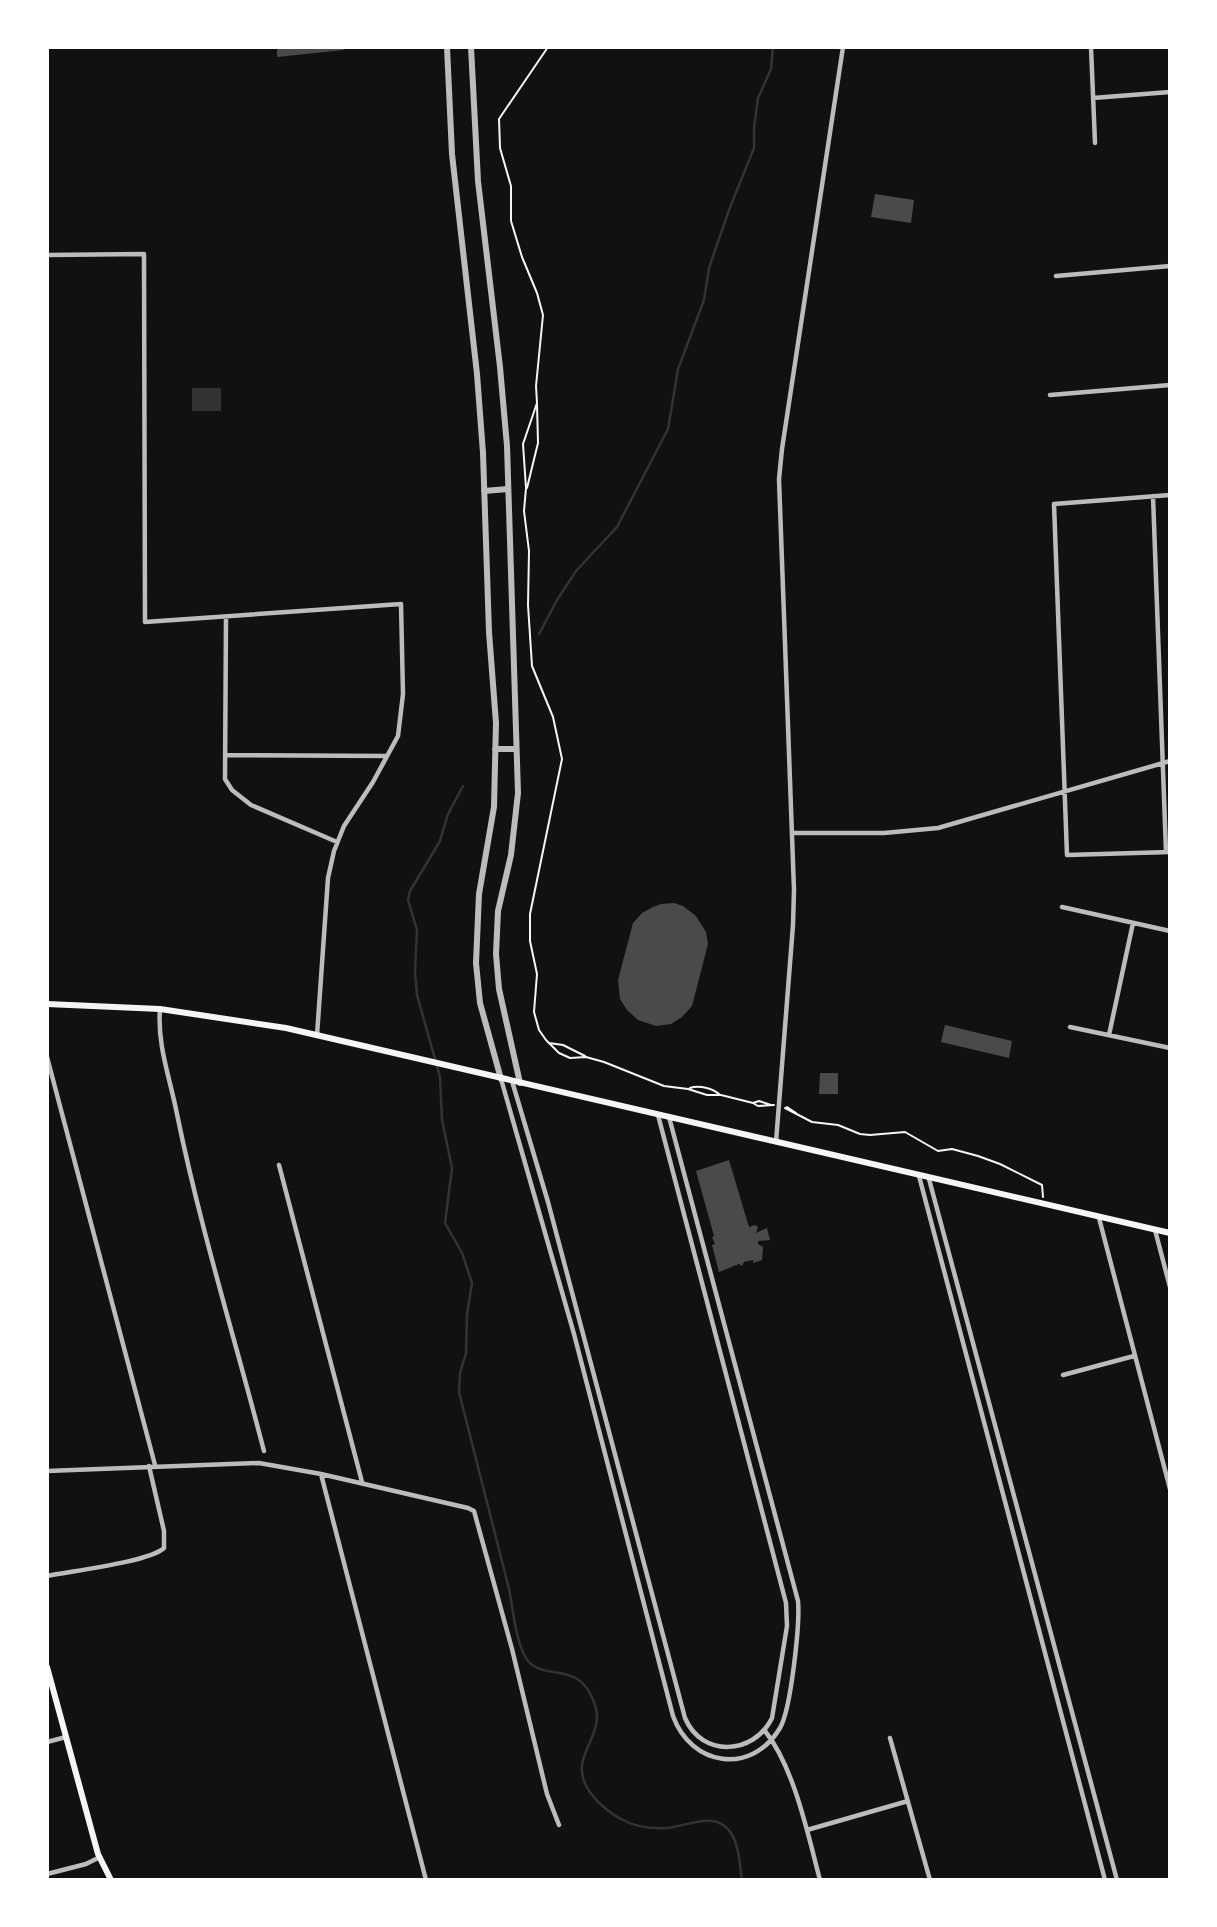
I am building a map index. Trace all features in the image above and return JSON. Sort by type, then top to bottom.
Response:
[{"type":"main road","points":[[47,1004],[160,1009],[238,1019],[317,1035],[1170,1233]]},
{"type":"main road","points":[[47,1667],[100,1857],[111,1880]]},
{"type":"street","points":[[447,47],[452,154],[477,374],[496,723],[494,807],[479,894],[476,953],[480,1003],[574,1335],[677,1727],[693,1748],[722,1759],[748,1756],[771,1739],[779,1728],[786,1708],[799,1619],[798,1601],[669,1117]]},
{"type":"street","points":[[471,47],[478,181],[500,367],[508,489],[516,749],[515,833],[498,911],[496,954],[499,989],[516,1082],[685,1718],[696,1735],[717,1746],[738,1746],[755,1739],[765,1731],[774,1710],[787,1626],[786,1603],[658,1115]]},
{"type":"street","points":[[776,1142],[775,1106],[793,925],[779,478],[843,47]]},
{"type":"street","points":[[1091,47],[1096,142]]},
{"type":"street","points":[[1093,98],[1170,92]]},
{"type":"street","points":[[47,256],[144,254],[145,622],[401,604],[401,722],[396,742],[348,818],[337,842],[328,878],[317,1035]]},
{"type":"street","points":[[1056,276],[1170,267]]},
{"type":"street","points":[[1050,395],[1170,385]]},
{"type":"street","points":[[484,491],[508,489]]},
{"type":"street","points":[[1153,496],[1168,852],[1067,855],[1054,504],[1153,496],[1170,495]]},
{"type":"street","points":[[226,617],[225,779],[232,790],[251,805],[337,842]]},
{"type":"street","points":[[495,749],[516,749]]},
{"type":"street","points":[[225,755],[387,756]]},
{"type":"street","points":[[792,833],[884,833],[939,828],[1170,761]]},
{"type":"street","points":[[1062,907],[1170,931]]},
{"type":"street","points":[[1109,1035],[1133,923]]},
{"type":"street","points":[[160,1009],[163,1058],[264,1451]]},
{"type":"street","points":[[1070,1027],[1170,1048]]},
{"type":"street","points":[[47,1057],[152,1465],[164,1531],[164,1548],[160,1552],[47,1576]]},
{"type":"street","points":[[279,1165],[362,1482]]},
{"type":"street","points":[[919,1176],[1104,1880]]},
{"type":"street","points":[[929,1178],[1117,1880]]},
{"type":"street","points":[[1099,1218],[1170,1489]]},
{"type":"street","points":[[1155,1230],[1170,1287]]},
{"type":"street","points":[[953,1311],[964,1308]]},
{"type":"street","points":[[1063,1375],[1134,1356]]},
{"type":"street","points":[[988,1443],[999,1440]]},
{"type":"street","points":[[47,1471],[259,1463],[362,1482],[474,1511],[547,1794],[559,1825]]},
{"type":"street","points":[[321,1474],[426,1880]]},
{"type":"street","points":[[1024,1576],[1035,1573]]},
{"type":"street","points":[[1060,1713],[1072,1710]]},
{"type":"street","points":[[765,1731],[785,1768],[807,1830],[820,1880]]},
{"type":"street","points":[[47,1742],[66,1737]]},
{"type":"street","points":[[890,1738],[930,1880]]},
{"type":"street","points":[[807,1830],[908,1801]]},
{"type":"street","points":[[1095,1845],[1107,1842]]},
{"type":"street","points":[[47,1874],[86,1864],[100,1857]]},
{"type":"path","points":[[526,488],[538,443],[536,386],[543,315],[511,221],[511,186],[500,148],[499,119],[548,47]]},
{"type":"path","points":[[537,403],[523,444],[526,488],[524,511],[529,551],[530,659],[553,717],[562,759],[537,871],[529,927],[537,974],[533,1002],[539,1030],[549,1043],[559,1053],[570,1058],[586,1057]]},
{"type":"path","points":[[549,1043],[563,1045],[652,1083],[701,1094],[721,1095],[758,1106],[784,1107],[812,1122],[838,1125],[870,1135],[905,1132],[938,1151],[951,1149],[978,1156],[1042,1185],[1044,1205]]},
{"type":"path","points":[[688,1089],[702,1087],[721,1095]]},
{"type":"shaded area","points":[[192,388],[221,388],[221,411],[192,411]]},
{"type":"building","points":[[277,47],[344,47],[344,50],[277,57]]},
{"type":"building","points":[[875,194],[914,200],[911,223],[871,217]]},
{"type":"building","points":[[674,903],[696,916],[706,932],[708,944],[692,1006],[671,1024],[656,1026],[638,1020],[627,1010],[620,999],[618,980],[633,923],[642,913],[653,907]]},
{"type":"building","points":[[945,1025],[1012,1041],[1009,1058],[941,1042]]},
{"type":"building","points":[[820,1073],[838,1073],[838,1094],[819,1094]]},
{"type":"building","points":[[729,1160],[749,1227],[758,1227],[756,1233],[767,1228],[770,1240],[758,1241],[763,1247],[762,1260],[744,1262],[742,1266],[739,1264],[719,1272],[712,1245],[715,1244],[712,1237],[714,1236],[696,1171]]},
{"type":"waterway","points":[[539,634],[576,571],[617,527],[668,429],[678,369],[704,300],[709,268],[754,148],[758,98],[771,69],[773,47]]},
{"type":"waterway","points":[[463,786],[448,814],[440,841],[410,891],[408,900],[417,930],[417,995],[440,1077],[442,1120],[452,1168],[445,1223],[462,1253],[472,1283],[467,1314],[466,1353],[460,1373],[459,1392],[509,1589],[518,1637],[528,1661],[544,1670],[572,1676],[589,1691],[597,1720],[582,1769],[587,1787],[598,1802],[621,1819],[643,1827],[667,1828],[701,1821],[718,1822],[725,1826],[736,1843],[742,1880]]}]
